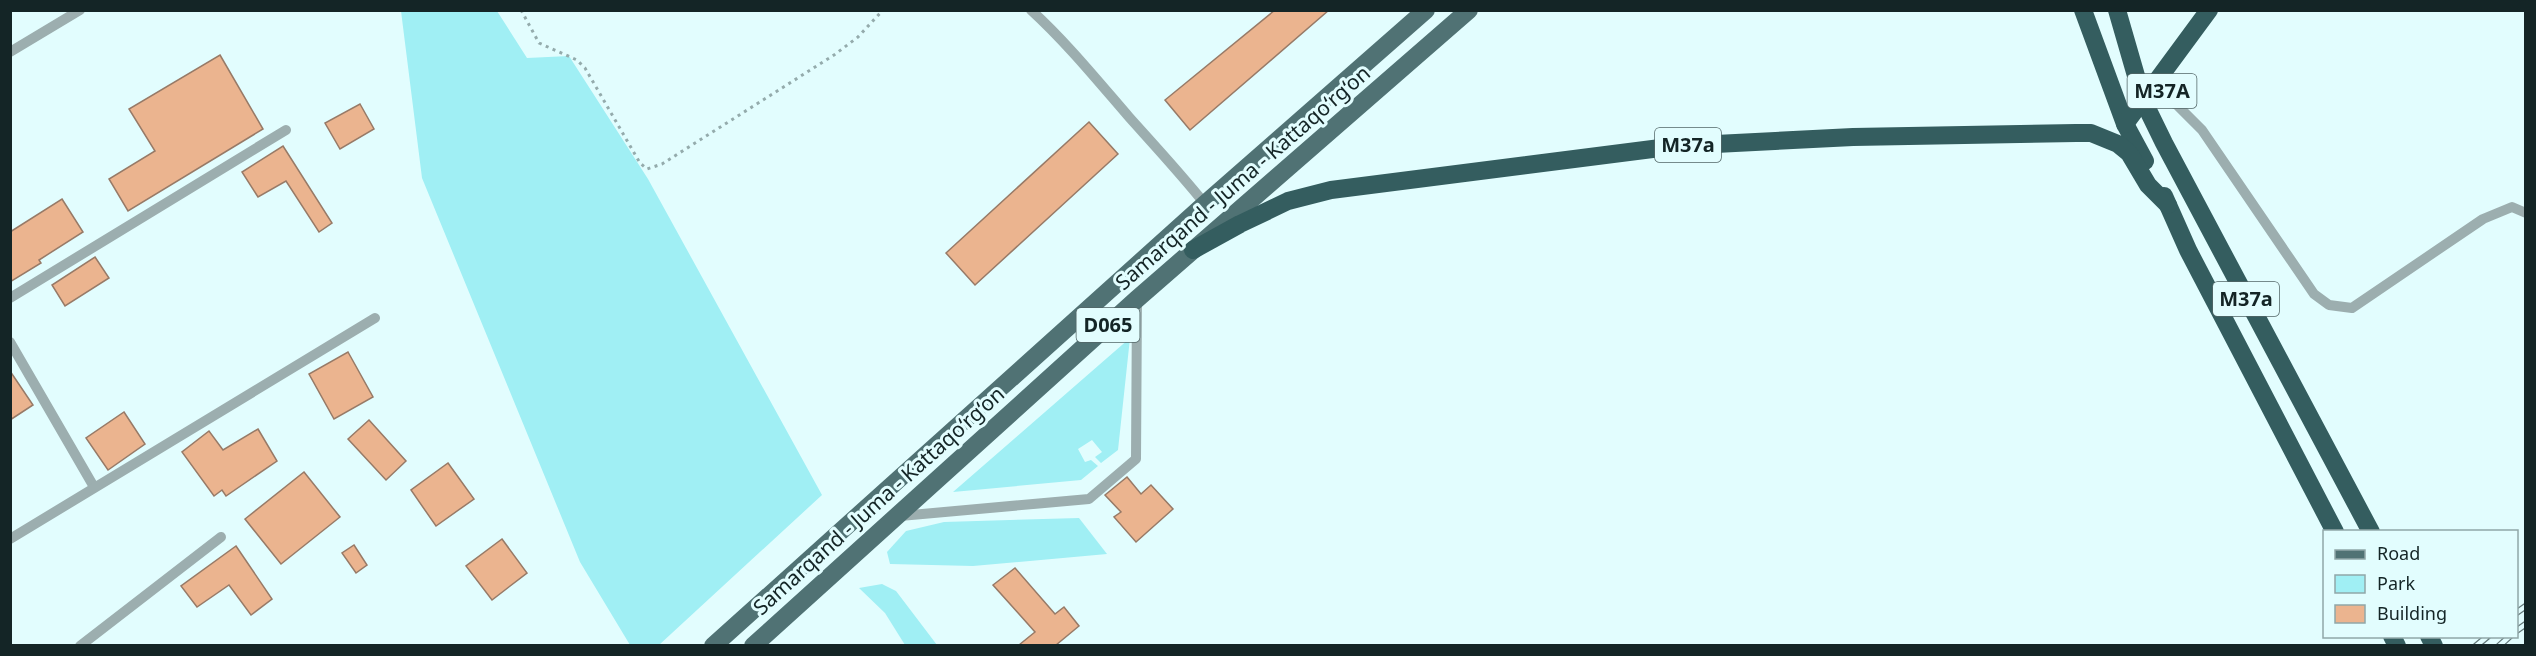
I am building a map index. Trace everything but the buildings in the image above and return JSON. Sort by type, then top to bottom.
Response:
[{"type":"highway","name":"M37a","points":[[2083,10],[2125,124],[2302,472],[2334,530]]},
{"type":"highway","name":"M37a","points":[[2117,10],[2152,99]]},
{"type":"highway","name":"M37a","points":[[2186,45],[2209,10]]},
{"type":"highway","name":"M37A","points":[[2164,143],[2160,120],[2152,99],[2186,45]]},
{"type":"highway","points":[[2125,124],[2152,99]]},
{"type":"highway","name":"M37a","points":[[1193,250],[1288,201],[1331,190],[1676,146],[1762,140],[2006,133],[2091,133],[2118,144],[2129,153],[2148,185],[2168,205]]},
{"type":"highway","name":"M37a","points":[[2164,143],[2370,530]]},
{"type":"main road","name":"Samarqand - Juma - Kattaqo‘rg‘on","points":[[712,645],[1205,204],[1426,10]]},
{"type":"main road","name":"Samarqand - Juma - Kattaqo‘rg‘on","points":[[753,645],[1193,250],[1469,10]]},
{"type":"lane","points":[[10,52],[80,10]]},
{"type":"lane","points":[[1031,10],[1060,37],[1130,118],[1172,162],[1205,204]]},
{"type":"lane","points":[[2152,99],[2177,105],[2202,130],[2314,294],[2330,304],[2352,308],[2483,219],[2512,207],[2526,213]]},
{"type":"lane","points":[[10,298],[286,130]]},
{"type":"lane","points":[[896,516],[1089,499],[1136,459],[1137,300]]},
{"type":"lane","points":[[10,539],[375,318]]},
{"type":"lane","points":[[10,342],[94,487]]},
{"type":"lane","points":[[80,645],[221,537]]},
{"type":"path","points":[[521,10],[539,43],[577,60],[585,68],[640,163],[647,169],[662,164],[828,59],[858,36],[883,10]]},
{"type":"green space","points":[[401,11],[497,11],[527,58],[569,56],[648,179],[822,495],[659,645],[630,645],[580,562],[422,178]]},
{"type":"green space","points":[[1130,338],[1118,450],[1101,463],[1095,457],[1102,452],[1092,440],[1078,449],[1085,462],[1091,460],[1098,466],[1081,480],[953,492]]},
{"type":"green space","points":[[1079,518],[1107,554],[973,566],[890,564],[887,552],[906,531],[944,522]]},
{"type":"green space","points":[[882,584],[896,591],[937,645],[905,645],[885,613],[859,588]]},
{"type":"railway","points":[[2518,612],[2526,606]]},
{"type":"railway","points":[[2518,630],[2526,624]]},
{"type":"railway","points":[[2476,646],[2486,638]]},
{"type":"railway","points":[[2499,646],[2508,638]]}]
